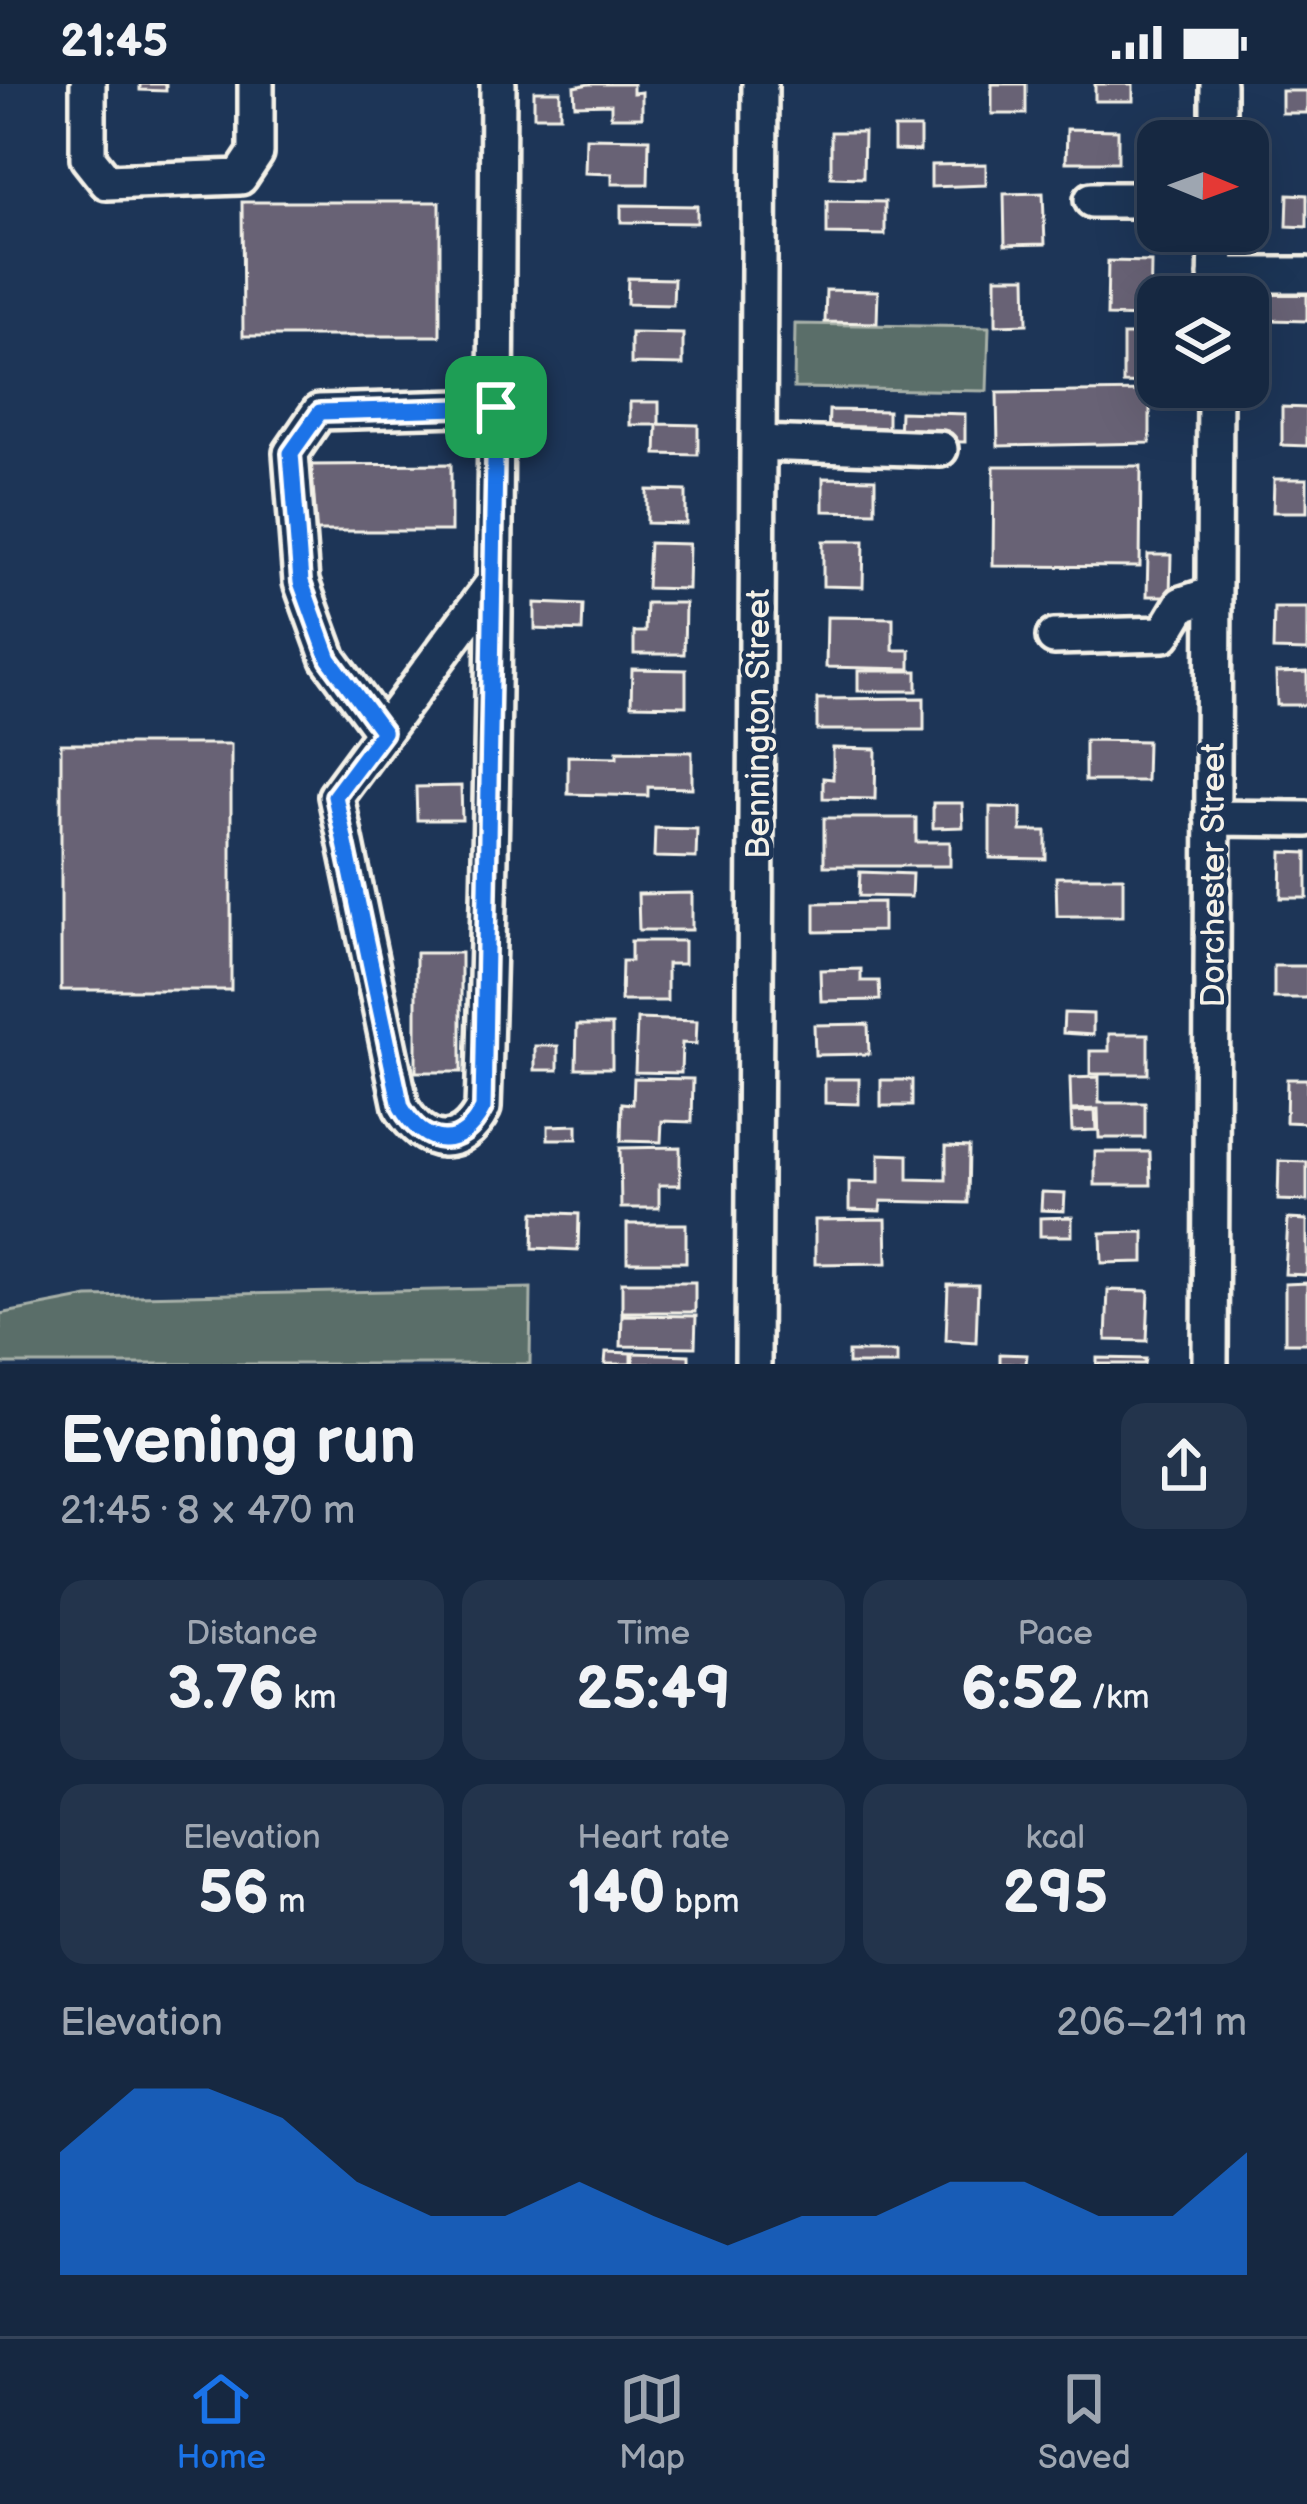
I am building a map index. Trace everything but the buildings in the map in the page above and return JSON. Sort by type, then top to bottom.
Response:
[{"type":"street","points":[[88,84],[85,142],[95,172],[106,182],[240,177],[256,153],[256,84]]},
{"type":"street","points":[[494,582],[335,796],[401,1107],[413,1128],[428,1139],[453,1141],[472,1130],[483,1108],[494,582],[498,84]]},
{"type":"street","name":"Bennington Street","points":[[753,1364],[760,84]]},
{"type":"street","points":[[1218,84],[1218,120]]},
{"type":"street","points":[[1092,200],[1137,200]]},
{"type":"street","points":[[1269,280],[1307,275]]},
{"type":"street","points":[[383,732],[329,659],[301,582],[291,453],[320,412],[496,407]]},
{"type":"street","name":"Dorchester Street","points":[[1210,1364],[1215,408]]},
{"type":"street","points":[[758,443],[940,449]]},
{"type":"street","points":[[1054,637],[1164,634],[1182,604],[1213,594]]},
{"type":"street","points":[[1212,818],[1307,819]]},
{"type":"green space","points":[[795,324],[989,327],[987,391],[794,388]]},
{"type":"green space","points":[[531,1288],[530,1364],[0,1364],[0,1314],[88,1297]]},
{"type":"route","points":[[496,407],[491,890],[483,1108],[472,1130],[453,1141],[428,1139],[413,1128],[401,1107],[335,796],[383,732],[329,659],[301,582],[291,453],[302,430],[320,412],[496,407]]}]
